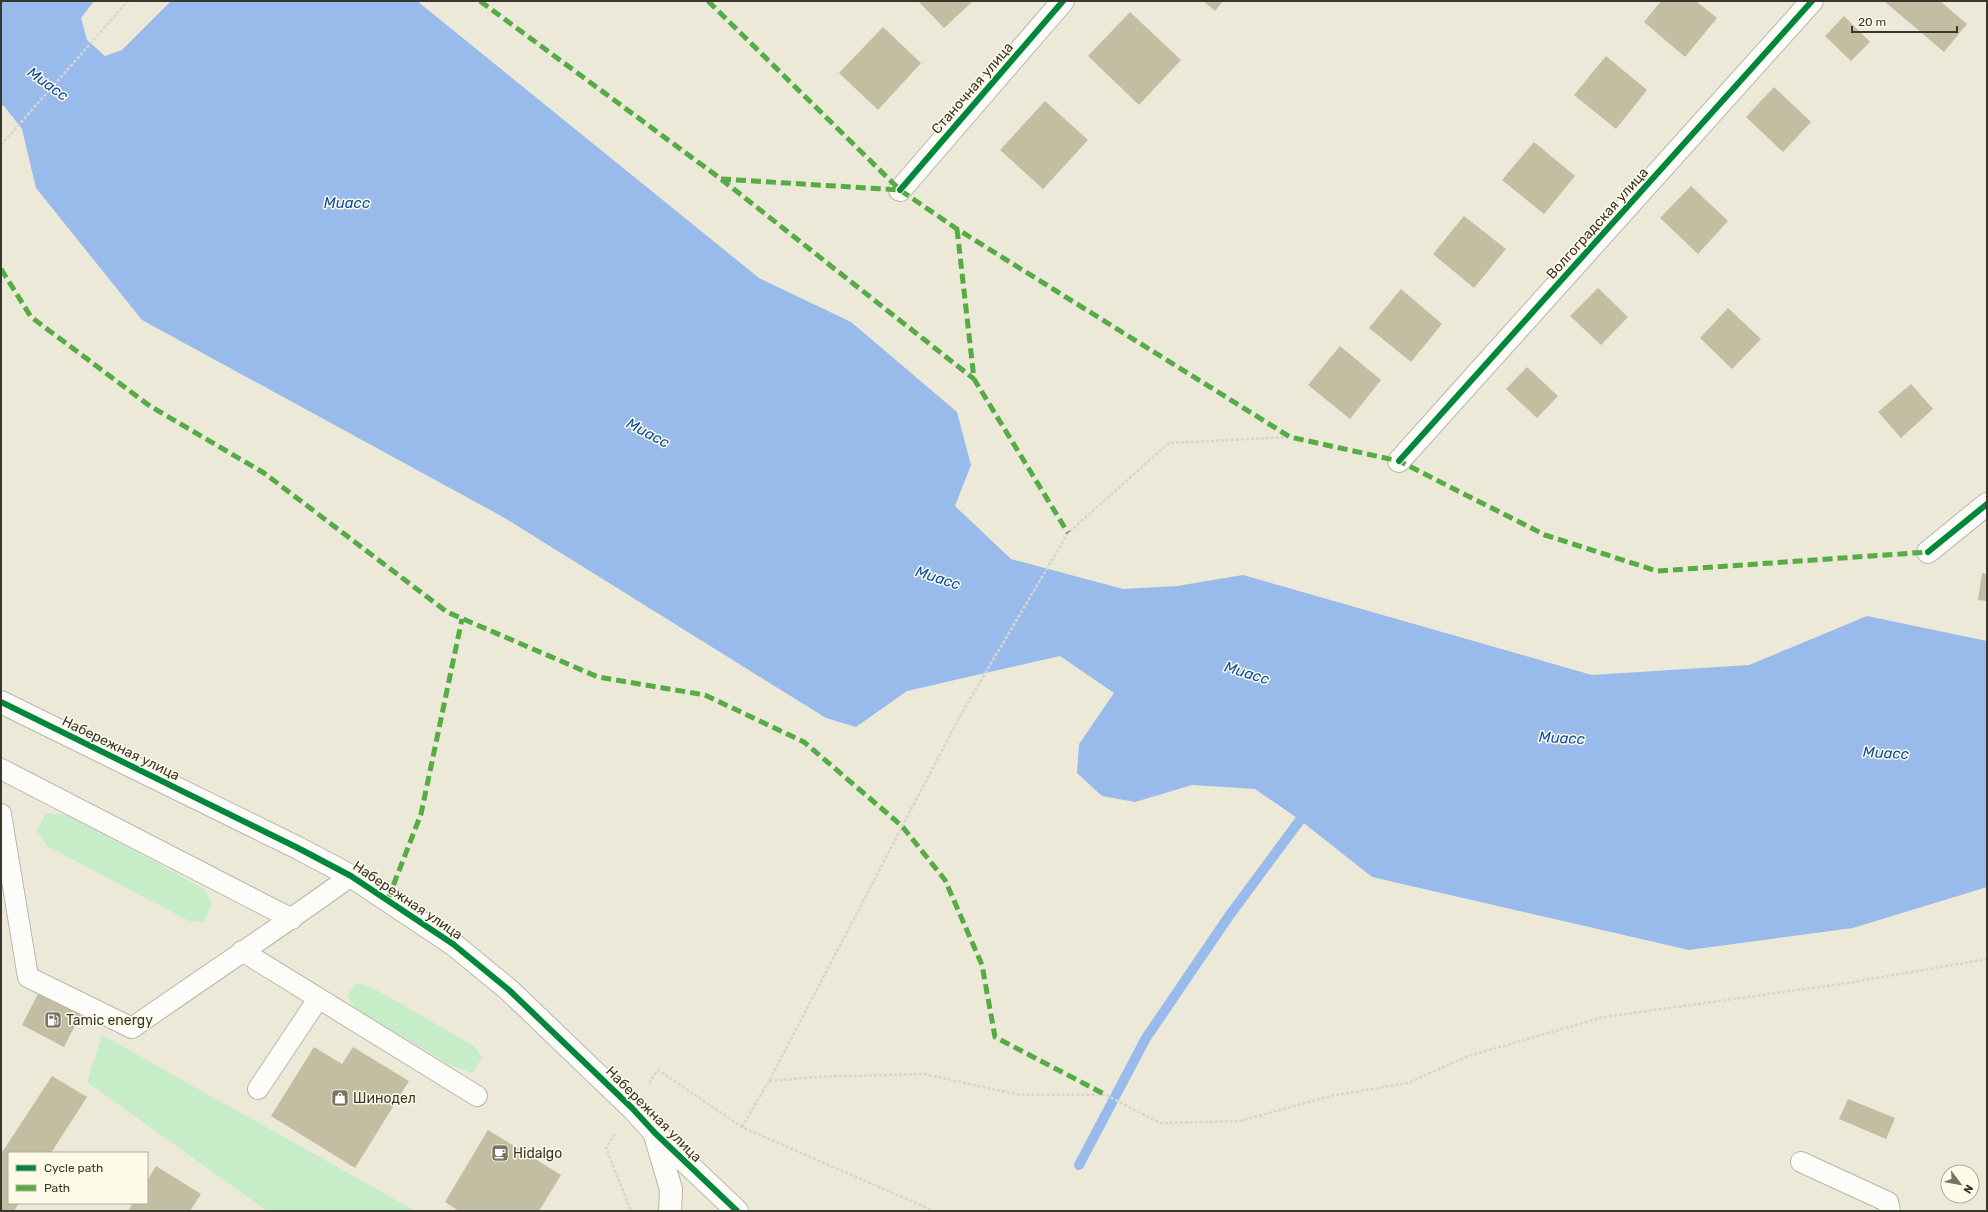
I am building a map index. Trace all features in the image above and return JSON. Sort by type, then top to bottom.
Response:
[{"type":"street","name":"Станочная улица","points":[[900,190],[1063,1]]},
{"type":"street","name":"Волгоградская улица","points":[[1399,461],[1812,1]]},
{"type":"street","points":[[1928,552],[1987,504]]},
{"type":"street","name":"Набережная улица","points":[[1,702],[298,848],[351,876],[453,944],[509,990],[632,1108],[655,1134],[737,1211]]},
{"type":"street","points":[[655,1134],[671,1189],[670,1211]]},
{"type":"lane","points":[[1,769],[292,919]]},
{"type":"lane","points":[[1,814],[28,977],[132,1028],[242,951],[292,919],[351,876]]},
{"type":"lane","points":[[242,951],[477,1096]]},
{"type":"lane","points":[[258,1089],[318,999]]},
{"type":"lane","points":[[1801,1162],[1888,1202],[1890,1211]]},
{"type":"path","points":[[1,145],[128,1]]},
{"type":"path","points":[[934,1211],[742,1128],[769,1081],[960,716],[1068,533],[1169,443],[1290,437]]},
{"type":"path","points":[[769,1081],[922,1074],[1021,1095],[1106,1095],[1160,1123],[1240,1120],[1330,1096],[1408,1083],[1468,1056],[1604,1017],[1848,983],[1987,959]]},
{"type":"green space","points":[[46,813],[70,815],[204,889],[212,904],[204,922],[189,921],[47,846],[37,831]]},
{"type":"green space","points":[[356,983],[375,989],[474,1046],[482,1058],[472,1073],[450,1065],[357,1010],[347,996]]},
{"type":"green space","points":[[102,1035],[416,1211],[267,1211],[87,1082]]},
{"type":"water","name":"Миасс","points":[[1,1],[94,1],[81,18],[87,40],[105,56],[122,50],[171,1],[417,1],[759,278],[851,322],[957,412],[971,465],[955,506],[1011,559],[1123,589],[1177,586],[1243,575],[1592,675],[1749,665],[1867,616],[1987,641],[1987,887],[1853,928],[1689,950],[1372,877],[1300,820],[1255,789],[1192,785],[1135,802],[1102,796],[1077,773],[1079,744],[1114,693],[1060,656],[907,691],[856,727],[826,718],[503,517],[142,320],[36,188],[22,129],[4,106],[1,105]]},
{"type":"building","points":[[918,1],[973,1],[944,28]]},
{"type":"building","points":[[1203,1],[1223,1],[1215,11]]},
{"type":"building","points":[[1661,1],[1696,1],[1717,18],[1685,57],[1644,22]]},
{"type":"building","points":[[1884,1],[1940,1],[1967,24],[1944,52]]},
{"type":"building","points":[[1130,12],[1181,60],[1139,105],[1088,56]]},
{"type":"building","points":[[1844,16],[1870,42],[1851,61],[1825,36]]},
{"type":"building","points":[[883,27],[921,63],[878,110],[839,73]]},
{"type":"building","points":[[1606,56],[1647,90],[1616,129],[1574,95]]},
{"type":"building","points":[[1774,87],[1811,122],[1783,152],[1746,117]]},
{"type":"building","points":[[1045,101],[1088,140],[1043,189],[1000,150]]},
{"type":"building","points":[[1534,142],[1575,176],[1544,214],[1502,180]]},
{"type":"building","points":[[1691,186],[1728,221],[1698,254],[1660,218]]},
{"type":"building","points":[[1464,216],[1506,249],[1474,288],[1433,254]]},
{"type":"building","points":[[1598,288],[1628,317],[1601,345],[1570,316]]},
{"type":"building","points":[[1401,289],[1442,324],[1411,362],[1369,328]]},
{"type":"building","points":[[1728,308],[1761,339],[1732,369],[1700,338]]},
{"type":"building","points":[[1340,346],[1381,380],[1350,419],[1308,385]]},
{"type":"building","points":[[1527,367],[1558,396],[1537,418],[1506,389]]},
{"type":"building","points":[[1911,384],[1933,409],[1901,438],[1878,412]]},
{"type":"building","points":[[1982,573],[1987,574],[1987,601],[1978,600]]},
{"type":"building","points":[[40,990],[82,1012],[64,1047],[22,1025]]},
{"type":"building","name":"Шинодел","points":[[314,1047],[342,1064],[353,1047],[409,1081],[355,1168],[271,1116]]},
{"type":"building","points":[[52,1076],[87,1097],[52,1152],[8,1152],[8,1204],[18,1204],[14,1211],[1,1211],[1,1154]]},
{"type":"building","points":[[1848,1099],[1895,1118],[1886,1139],[1839,1119]]},
{"type":"building","name":"Hidalgo","points":[[488,1130],[561,1175],[539,1211],[459,1211],[445,1202]]},
{"type":"building","points":[[156,1166],[201,1194],[190,1211],[128,1211],[132,1204],[148,1204],[148,1179]]},
{"type":"waterway","points":[[1079,1165],[1146,1038],[1229,916],[1300,820]]},
{"type":"marked path","points":[[480,1],[721,179],[974,379]]},
{"type":"marked path","points":[[708,1],[900,190],[957,229],[1290,437],[1399,461],[1545,535],[1657,571],[1928,552]]},
{"type":"marked path","points":[[721,179],[900,190]]},
{"type":"marked path","points":[[957,229],[974,379],[1068,533]]},
{"type":"marked path","points":[[1,269],[31,317],[150,406],[264,473],[447,612],[598,677],[705,695],[804,742],[902,826],[945,880],[982,965],[995,1037],[1106,1095]]},
{"type":"marked path","points":[[388,899],[421,814],[462,619]]},
{"type":"cycle path","points":[[900,190],[1063,1]]},
{"type":"cycle path","points":[[1399,461],[1812,1]]},
{"type":"cycle path","points":[[1928,552],[1987,504]]},
{"type":"cycle path","points":[[1,702],[298,848],[351,876],[453,944],[509,990],[737,1211]]},
{"type":"place","name":"Tamic energy","points":[[53,1020]]},
{"type":"place","name":"Шинодел","points":[[340,1098]]},
{"type":"place","name":"Hidalgo","points":[[500,1153]]}]
